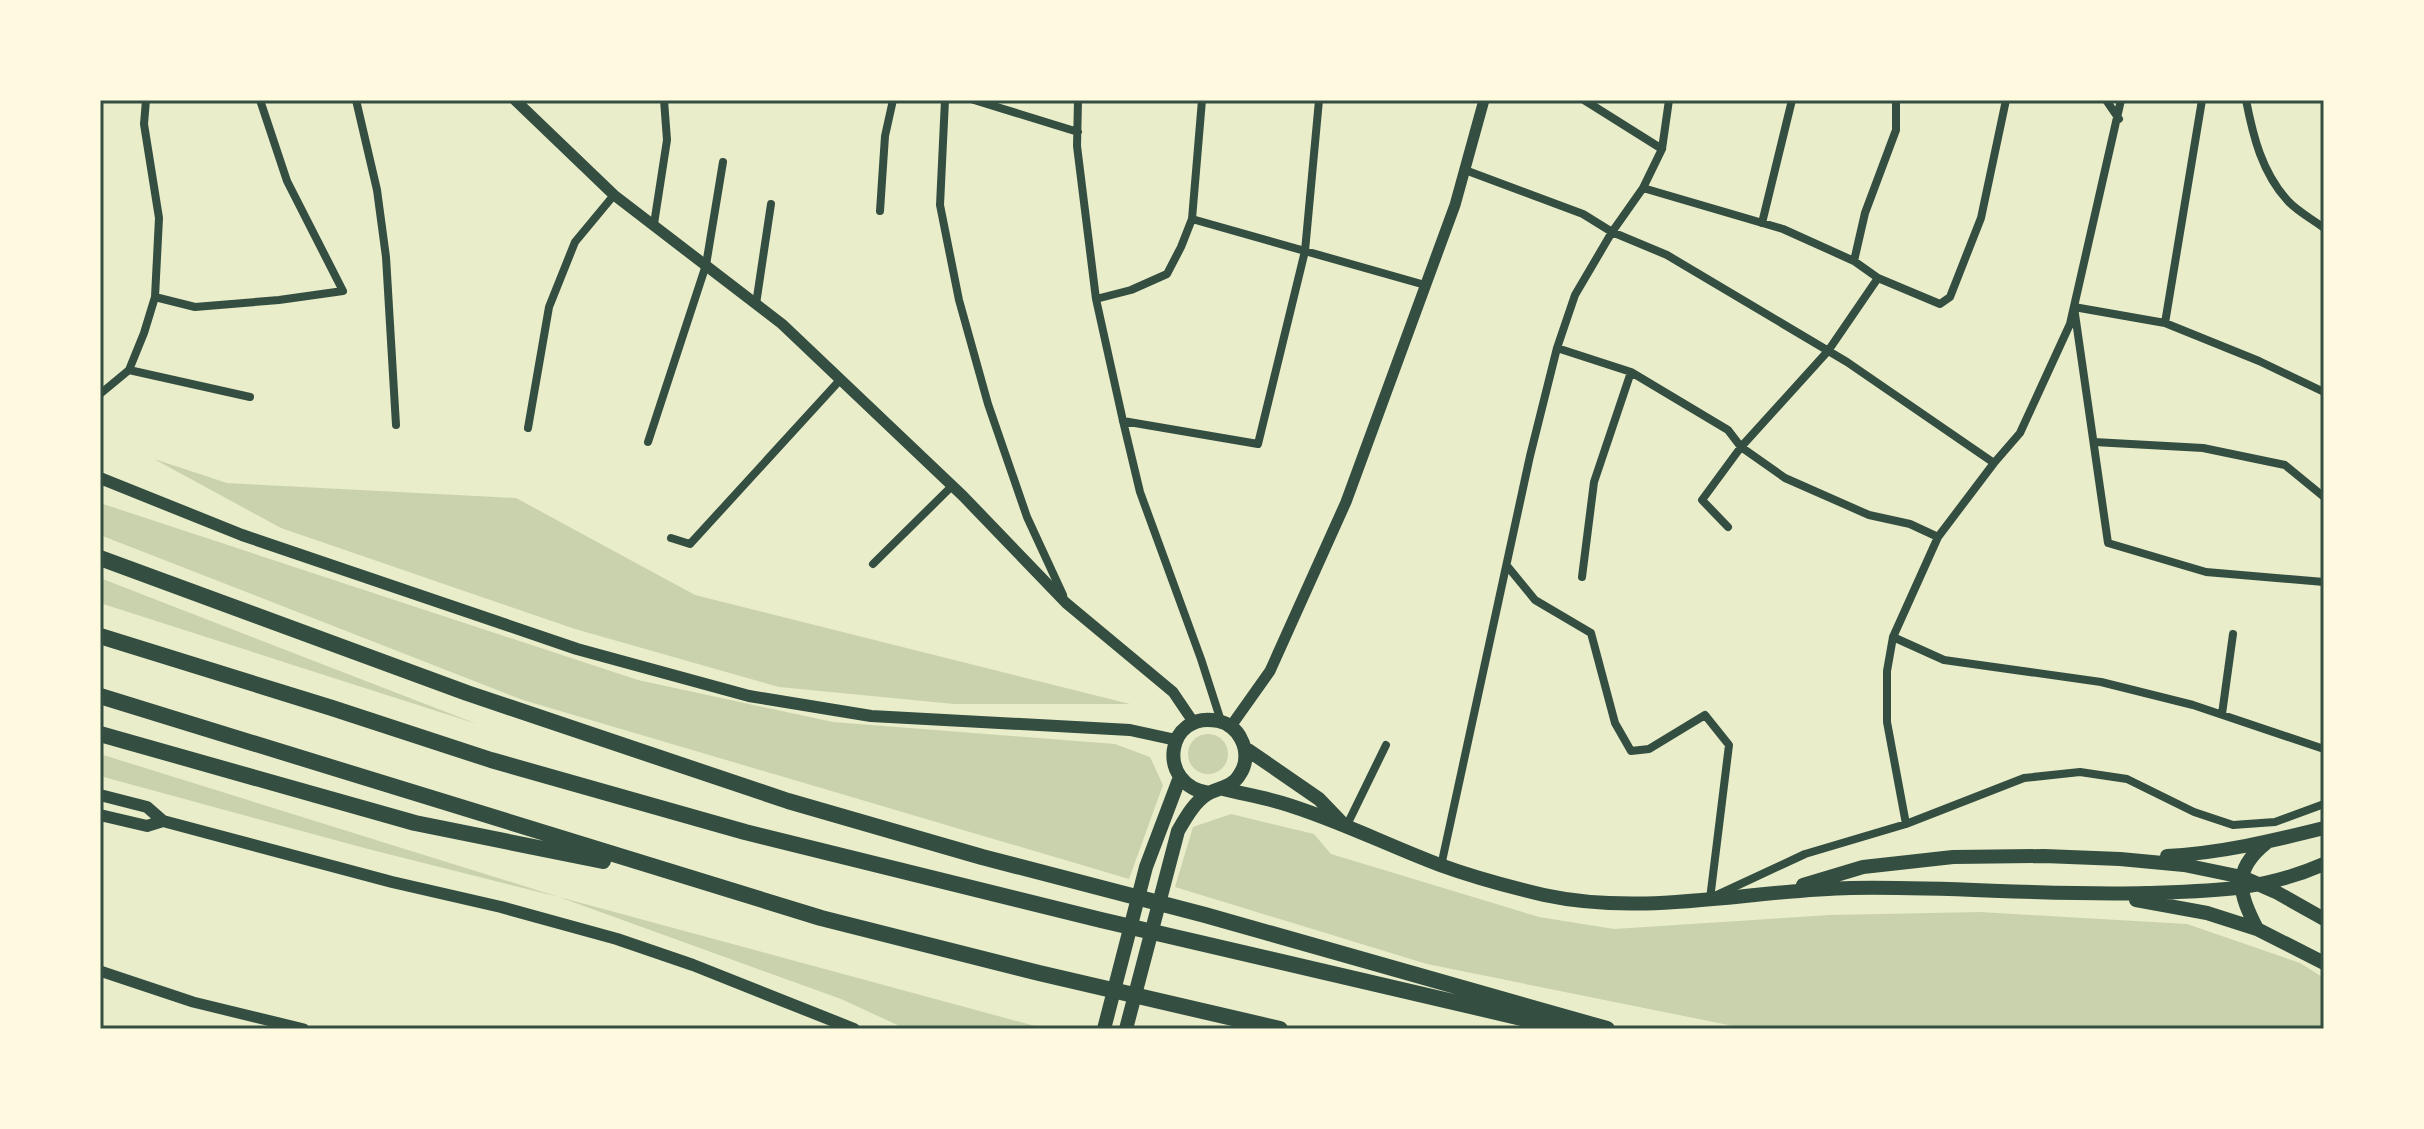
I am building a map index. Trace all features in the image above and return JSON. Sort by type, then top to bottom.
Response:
[{"type":"highway","points":[[100,558],[438,683],[788,801],[1607,1029]]},
{"type":"highway","points":[[100,636],[491,760],[745,832],[1116,924],[1571,1029]]},
{"type":"highway","points":[[100,696],[821,918],[1280,1029]]},
{"type":"highway","points":[[100,734],[415,823],[691,879]]},
{"type":"highway","points":[[1039,973],[1231,1029]]},
{"type":"main road","points":[[100,478],[242,535],[577,649],[749,696],[871,716],[1130,730],[1176,740]]},
{"type":"main road","points":[[1126,1029],[1178,831],[1192,808],[1216,791],[1233,783],[1245,761],[1245,748],[1240,736],[1226,724],[1206,719],[1183,730],[1176,740],[1173,759],[1180,777],[1199,792],[1216,791],[1282,803],[1441,866],[1544,895],[1597,903],[1654,904],[1852,888],[2110,894],[2241,883],[2260,885],[2324,919]]},
{"type":"main road","points":[[1245,748],[1319,799],[1346,827]]},
{"type":"main road","points":[[1104,1029],[1146,867],[1180,777]]},
{"type":"main road","points":[[100,795],[147,807],[163,821],[617,939],[693,965],[854,1029]]},
{"type":"main road","points":[[100,815],[147,826],[163,821]]},
{"type":"main road","points":[[2120,859],[2197,854],[2266,843],[2324,828]]},
{"type":"main road","points":[[2257,929],[2241,883],[2244,868],[2253,853],[2266,843]]},
{"type":"main road","points":[[1780,892],[1863,867],[1953,857],[2120,859],[2184,865],[2241,883]]},
{"type":"main road","points":[[2260,885],[2324,864]]},
{"type":"main road","points":[[2110,894],[2207,913],[2257,929],[2324,963]]},
{"type":"street","points":[[100,394],[129,370],[155,297],[159,218],[144,124],[146,100]]},
{"type":"street","points":[[155,297],[195,307],[343,291],[287,181],[260,100]]},
{"type":"street","points":[[356,100],[377,190],[386,257],[396,425]]},
{"type":"street","points":[[515,100],[614,195],[782,324],[952,486],[1066,603],[1173,692],[1194,723]]},
{"type":"street","points":[[654,224],[667,140],[664,100]]},
{"type":"street","points":[[880,211],[885,136],[893,100]]},
{"type":"street","points":[[945,100],[940,205],[959,300],[988,404],[1022,503],[1066,603]]},
{"type":"street","points":[[974,100],[1078,132]]},
{"type":"street","points":[[1078,100],[1077,146],[1096,299],[1123,421],[1140,492],[1226,724],[1270,671],[1340,516],[1455,205],[1484,100]]},
{"type":"street","points":[[1096,299],[1131,290],[1167,274],[1192,219],[1202,100]]},
{"type":"street","points":[[1123,421],[1258,444],[1305,251],[1319,100]]},
{"type":"street","points":[[1584,100],[1662,149]]},
{"type":"street","points":[[1441,866],[1530,456],[1557,348],[1575,295],[1612,232],[1643,188],[1662,149],[1669,100]]},
{"type":"street","points":[[1762,223],[1792,100]]},
{"type":"street","points":[[1854,261],[1865,213],[1896,130],[1896,100]]},
{"type":"street","points":[[1643,188],[1783,229],[1854,261],[1878,278],[1940,304],[1950,297],[1981,218],[2006,100]]},
{"type":"street","points":[[2106,100],[2119,119]]},
{"type":"street","points":[[1906,824],[1887,722],[1887,671],[1893,637],[1938,537],[2020,433],[2070,324],[2121,100]]},
{"type":"street","points":[[2165,323],[2202,100]]},
{"type":"street","points":[[2246,100],[2254,138],[2270,177],[2289,202],[2324,228]]},
{"type":"street","points":[[648,442],[706,265],[723,162]]},
{"type":"street","points":[[1465,170],[1583,214],[1612,232],[1667,255],[1828,351],[1994,463]]},
{"type":"street","points":[[528,428],[549,307],[575,242],[614,195]]},
{"type":"street","points":[[756,304],[771,204]]},
{"type":"street","points":[[1192,219],[1425,285]]},
{"type":"street","points":[[1728,527],[1702,500],[1741,447],[1828,351],[1878,278]]},
{"type":"street","points":[[2074,307],[2165,323],[2259,361],[2324,392]]},
{"type":"street","points":[[2074,307],[2108,543],[2206,572],[2324,582]]},
{"type":"street","points":[[1557,348],[1631,372],[1728,430],[1741,447],[1785,478],[1869,515],[1910,524],[1938,537]]},
{"type":"street","points":[[129,370],[250,397]]},
{"type":"street","points":[[1582,577],[1594,482],[1631,372]]},
{"type":"street","points":[[671,538],[690,544],[840,380]]},
{"type":"street","points":[[2094,442],[2203,448],[2285,465],[2324,497]]},
{"type":"street","points":[[873,564],[952,486]]},
{"type":"street","points":[[1508,567],[1535,600],[1591,633],[1615,723],[1631,751],[1649,749],[1705,715],[1729,745],[1710,899]]},
{"type":"street","points":[[2222,714],[2233,634]]},
{"type":"street","points":[[1893,637],[1944,660],[2101,682],[2222,714],[2323,749],[2324,737]]},
{"type":"street","points":[[1346,827],[1386,745]]},
{"type":"street","points":[[1710,899],[1805,854],[1906,824],[2024,778],[2080,772],[2127,779],[2194,812],[2233,825],[2275,822],[2324,804]]},
{"type":"street","points":[[100,971],[193,1002],[304,1029]]},
{"type":"green space","points":[[154,459],[227,483],[516,498],[695,595],[1130,704],[954,704],[779,687],[575,629],[281,528]]},
{"type":"green space","points":[[100,503],[638,680],[833,722],[1115,744],[1150,757],[1163,785],[1129,879],[523,700],[100,535]]},
{"type":"green space","points":[[100,578],[477,724],[100,603]]},
{"type":"green space","points":[[1208,734],[1222,740],[1228,754],[1222,768],[1208,774],[1194,768],[1188,754],[1194,740]]},
{"type":"green space","points":[[100,754],[559,897],[100,776]]},
{"type":"green space","points":[[1231,814],[1314,834],[1331,854],[1539,917],[1614,929],[1830,915],[1980,912],[2187,924],[2300,963],[2324,978],[2324,1029],[1748,1029],[1427,964],[1175,887],[1193,827]]},
{"type":"green space","points":[[559,897],[1046,1029],[906,1029],[841,999]]}]
